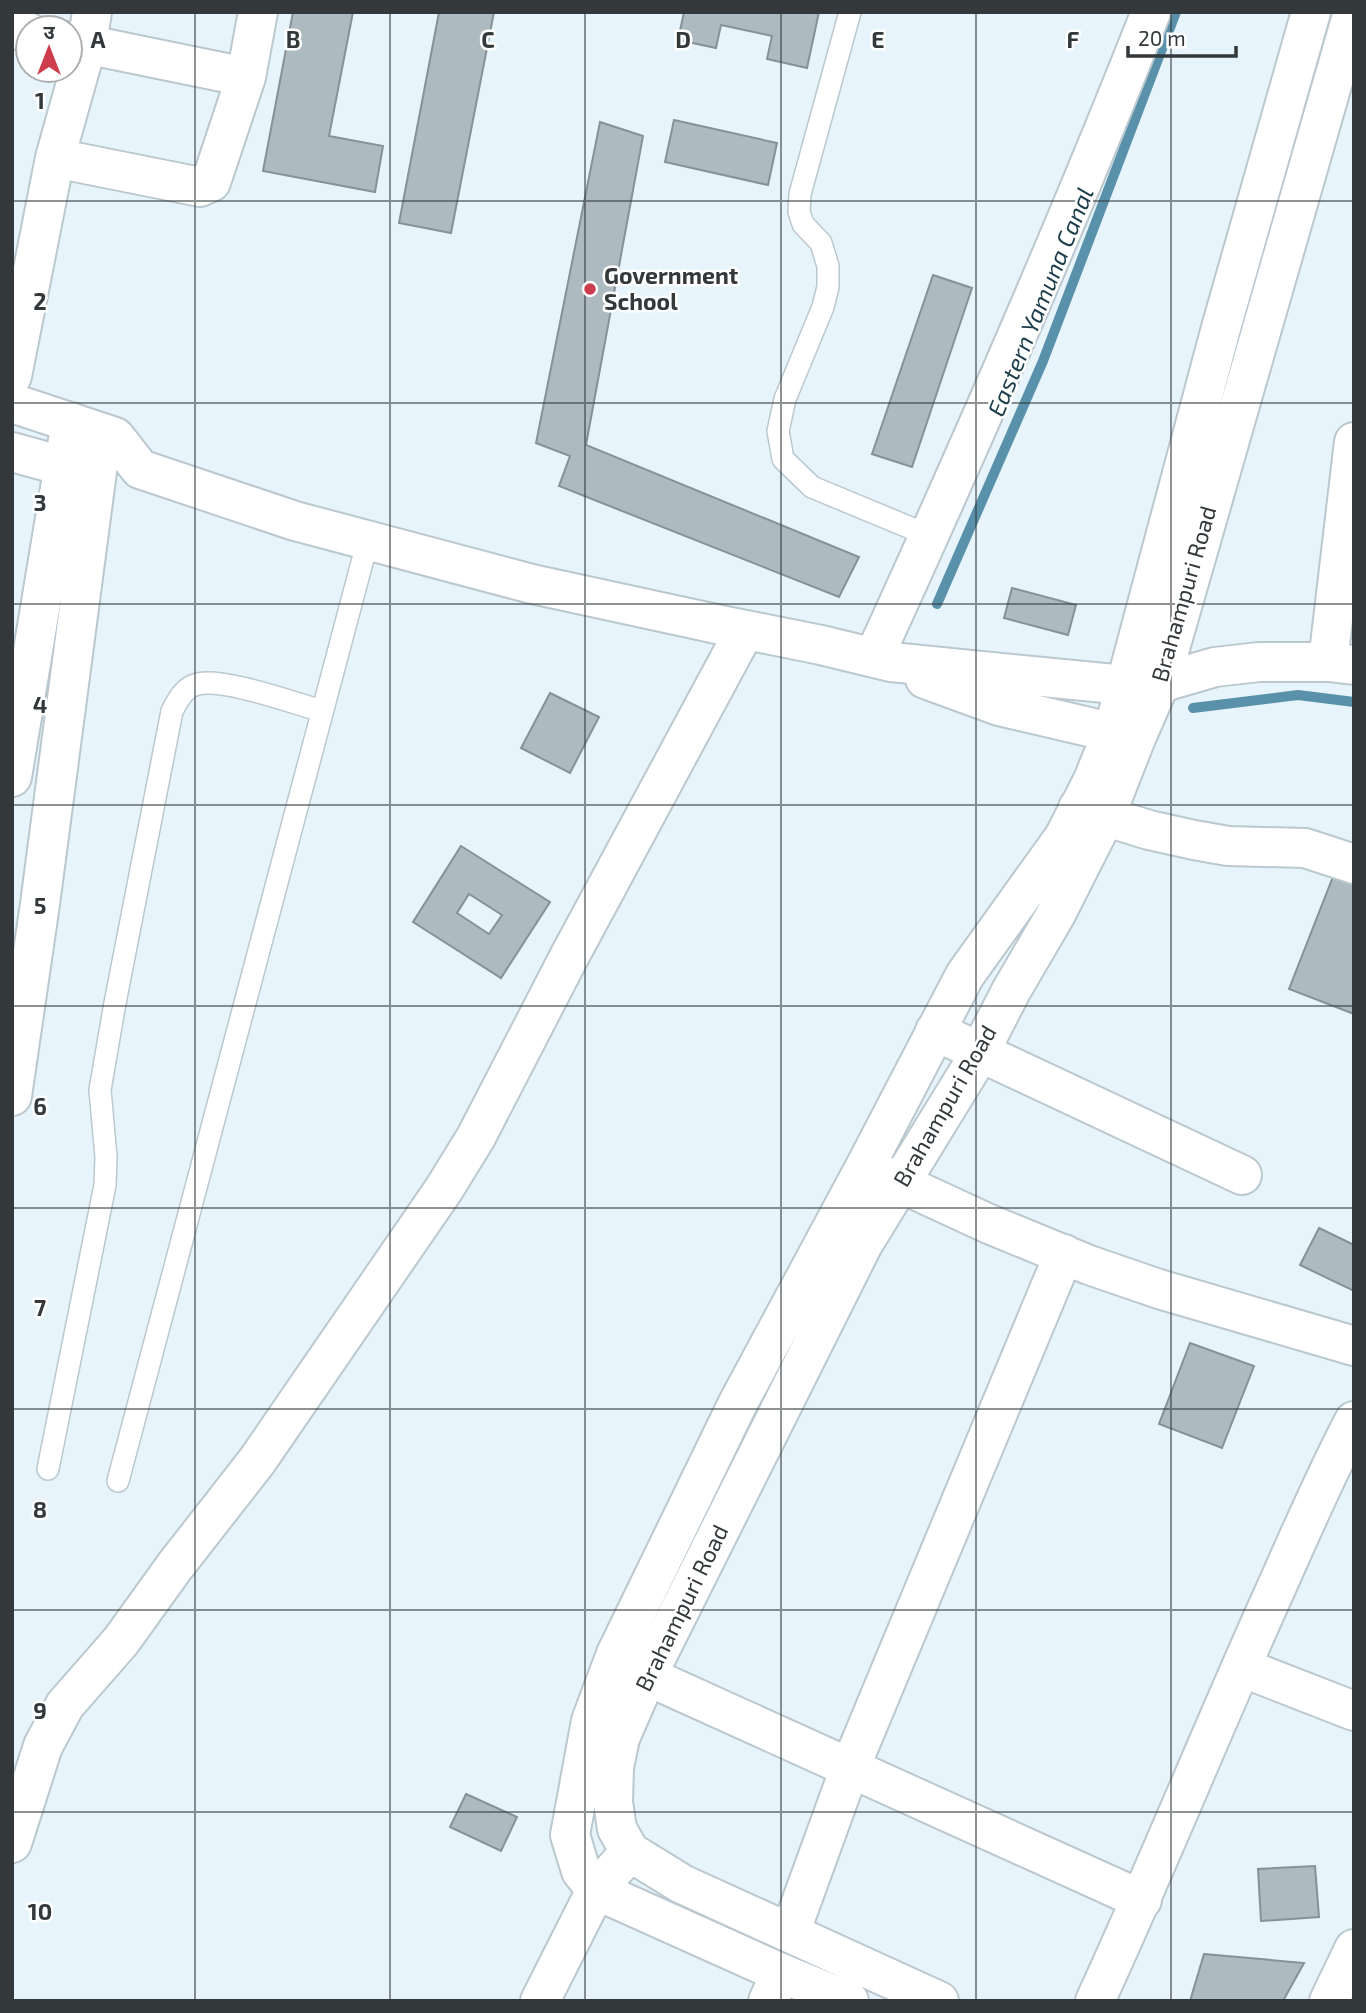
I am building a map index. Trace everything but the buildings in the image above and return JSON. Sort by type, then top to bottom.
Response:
[{"type":"street","points":[[55,158],[200,187],[211,182],[246,77],[258,12]]},
{"type":"street","points":[[883,660],[930,536],[1110,115],[1150,12]]},
{"type":"street","name":"Brahampuri Road","points":[[1142,684],[1221,328],[1311,12]]},
{"type":"street","name":"Brahampuri Road","points":[[630,1852],[617,1829],[613,1802],[614,1767],[620,1738],[647,1676],[863,1244],[974,1063],[1011,991],[1056,915],[1092,812],[1142,684],[1353,12]]},
{"type":"street","points":[[84,32],[246,77]]},
{"type":"street","points":[[71,84],[13,380],[86,427],[115,437],[140,469],[295,521],[532,584],[883,660],[1142,684],[1214,667],[1259,662],[1341,664],[1354,442]]},
{"type":"street","points":[[12,1096],[86,427]]},
{"type":"street","points":[[12,452],[109,478],[140,469]]},
{"type":"street","points":[[12,777],[80,471]]},
{"type":"street","points":[[12,1843],[43,1746],[65,1705],[121,1641],[174,1566],[257,1461],[444,1189],[476,1137],[745,630]]},
{"type":"street","points":[[883,660],[933,683],[999,706],[1123,735]]},
{"type":"street","points":[[1092,812],[1149,830],[1228,846],[1305,848],[1354,864]]},
{"type":"street","name":"Brahampuri Road","points":[[596,1890],[581,1871],[570,1835],[590,1721],[616,1654],[738,1402],[965,975],[1064,837],[1092,812]]},
{"type":"street","points":[[935,1031],[1242,1175]]},
{"type":"street","points":[[865,1167],[1064,1254],[1158,1289],[1354,1346]]},
{"type":"street","points":[[790,1933],[850,1768],[1064,1254]]},
{"type":"street","points":[[1095,2001],[1142,1900],[1332,1461],[1354,1421]]},
{"type":"street","points":[[1241,1667],[1354,1711]]},
{"type":"street","points":[[647,1676],[1142,1900]]},
{"type":"street","points":[[540,2001],[596,1890],[630,1852],[682,1884],[939,2001]]},
{"type":"street","points":[[596,1890],[775,1987],[849,2001]]},
{"type":"street","points":[[1329,2001],[1354,1949]]},
{"type":"lane","points":[[850,12],[800,194],[799,212],[803,225],[821,243],[828,266],[828,287],[823,307],[785,399],[778,431],[783,458],[812,487],[930,536]]},
{"type":"lane","points":[[118,1481],[368,540]]},
{"type":"lane","points":[[48,1469],[105,1185],[106,1157],[100,1090],[172,711],[183,692],[196,684],[221,683],[322,711]]},
{"type":"waterway","name":"Eastern Yamuna Canal","points":[[937,604],[1043,361],[1176,12]]},
{"type":"waterway","points":[[1193,708],[1298,695],[1354,702]]},
{"type":"place","name":"Government School","points":[[590,289]]}]
